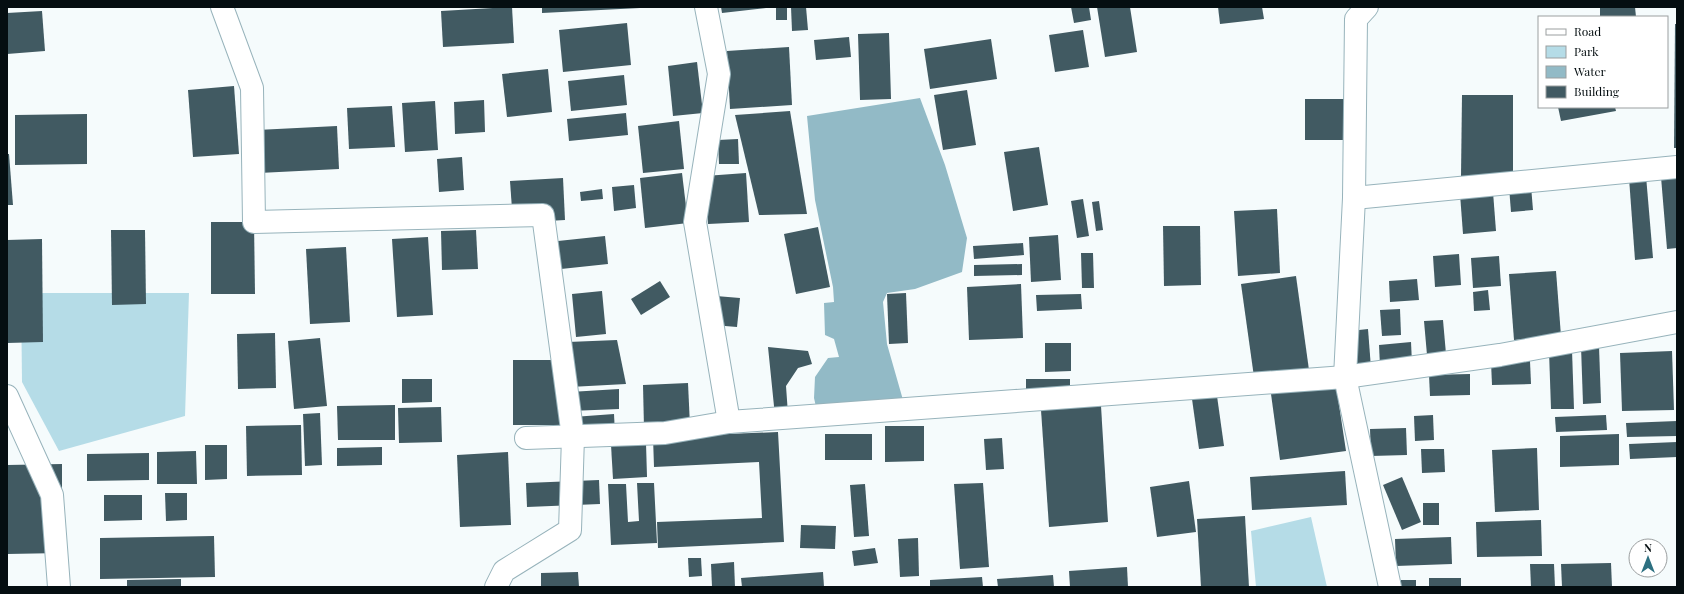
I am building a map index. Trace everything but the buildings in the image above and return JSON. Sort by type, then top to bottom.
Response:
[{"type":"street","points":[[222,7],[252,88],[254,222],[543,216],[573,437],[570,530],[504,572],[496,587]]},
{"type":"street","points":[[706,7],[719,74],[695,222],[729,422]]},
{"type":"street","points":[[1368,7],[1356,19],[1354,198],[1345,377],[1390,587]]},
{"type":"street","points":[[1354,198],[1677,167]]},
{"type":"street","points":[[526,438],[665,434],[729,422],[1345,377],[1500,355],[1677,322]]},
{"type":"street","points":[[7,396],[52,495],[59,587]]},
{"type":"green space","points":[[21,293],[189,293],[185,416],[59,451],[22,382]]},
{"type":"green space","points":[[1311,517],[1327,587],[1256,587],[1251,531]]},
{"type":"water","points":[[920,98],[945,165],[967,238],[962,272],[915,289],[887,293],[883,302],[887,344],[903,400],[817,411],[814,398],[815,377],[828,358],[839,357],[834,339],[825,335],[824,303],[834,302],[833,287],[815,200],[807,116]]}]
